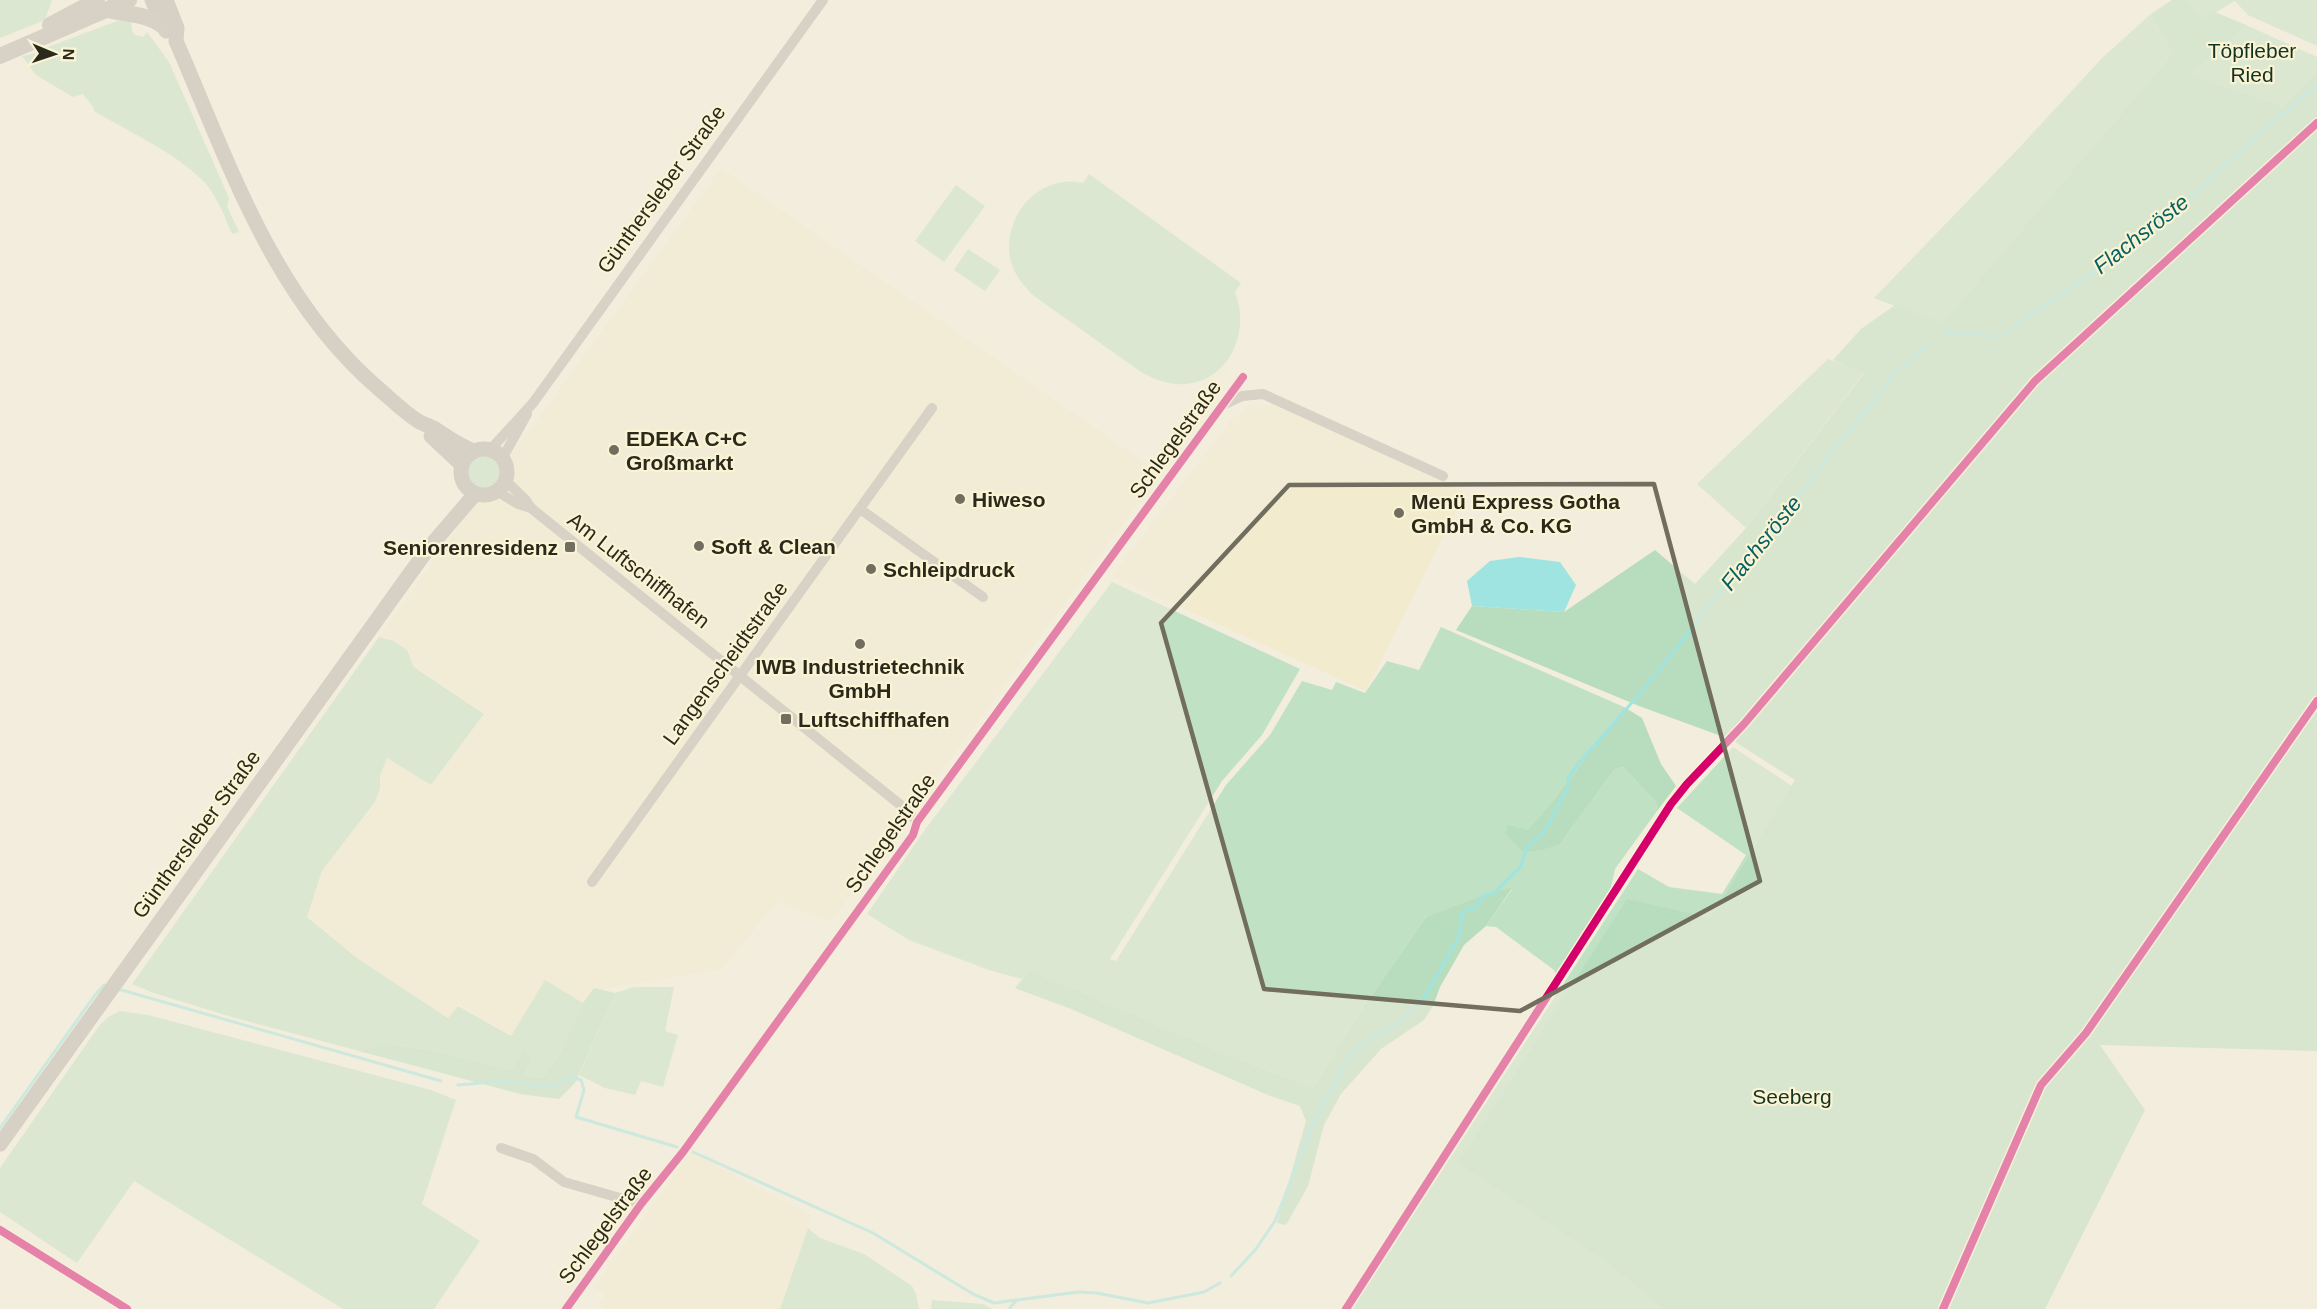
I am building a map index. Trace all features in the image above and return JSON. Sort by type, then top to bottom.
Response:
[{"type":"main road","points":[[0,56],[103,5],[129,0]]},
{"type":"main road","points":[[152,0],[169,37],[176,41]]},
{"type":"main road","points":[[166,0],[177,28],[176,41],[258,229],[288,283],[326,335],[365,377],[419,421],[461,447],[496,454],[507,472],[501,485],[486,495],[470,490],[462,479],[462,465],[469,454],[474,451]]},
{"type":"main road","points":[[103,5],[138,14],[163,26]]},
{"type":"main road","points":[[419,421],[429,435],[462,465]]},
{"type":"main road","name":"Günthersleber Straße","points":[[0,1144],[470,490]]},
{"type":"street","name":"Günthersleber Straße","points":[[496,454],[518,434],[533,403],[823,0]]},
{"type":"street","name":"Schlegelstraße","points":[[566,1309],[913,836],[917,822],[1243,377]]},
{"type":"street","name":"Schlegelstraße","points":[[1222,406],[1242,396],[1263,394],[1443,476]]},
{"type":"street","name":"Langenscheidtstraße","points":[[592,882],[932,408]]},
{"type":"street","name":"Am Luftschiffhafen","points":[[501,485],[518,504],[531,508],[908,811],[917,822]]},
{"type":"street","points":[[860,509],[983,597]]},
{"type":"street","name":"Schlegelstraße","points":[[501,1148],[533,1159],[564,1182],[641,1204]]},
{"type":"street","points":[[0,1230],[127,1309]]},
{"type":"highlighted area","points":[[1654,484],[1760,881],[1520,1011],[1264,989],[1161,623],[1289,485]]},
{"type":"shaded area","points":[[721,168],[1160,473],[831,922],[777,902],[722,969],[607,988],[565,1050],[509,1034],[459,1004],[448,1017],[358,958],[308,916],[322,872],[376,803],[381,790],[380,776],[388,758],[431,786],[485,714],[415,666],[408,649],[394,640],[379,636]]},
{"type":"shaded area","points":[[1250,405],[1274,405],[1435,476],[1465,493],[1366,691],[1112,576],[1230,421]]},
{"type":"shaded area","points":[[691,1152],[812,1216],[780,1309],[607,1309],[599,1304],[605,1295],[594,1287]]},
{"type":"green space","points":[[0,0],[52,0],[45,20],[0,38]]},
{"type":"green space","points":[[2172,0],[2187,0],[2201,20],[2215,12],[2246,25],[2189,75],[2282,106],[2317,72],[2317,1051],[2100,1045],[2145,1110],[2045,1309],[1664,1309],[1609,1264],[1458,1163],[1627,899],[1711,918],[1795,780],[1732,740],[1639,706],[1456,630],[1472,606],[1564,612],[1655,550],[1695,584],[1746,528],[1864,373],[1833,360],[1861,329],[1895,305],[1943,323],[2172,54],[2151,14]]},
{"type":"green space","points":[[2187,0],[2317,0],[2317,46],[2248,15],[2235,1],[2201,21]]},
{"type":"green space","points":[[2151,14],[2172,54],[1943,324],[1874,298],[2103,57]]},
{"type":"green space","points":[[131,19],[132,31],[135,35],[143,37],[147,32],[169,62],[229,198],[227,206],[239,232],[232,234],[214,195],[195,173],[168,153],[94,111],[83,94],[73,97],[36,75],[22,56],[38,53],[48,47],[117,21]]},
{"type":"green space","name":"Töpfleber Ried","points":[[2246,25],[2317,57],[2317,72],[2282,106],[2188,75]]},
{"type":"green space","points":[[1089,174],[1241,283],[1235,292],[1240,325],[1237,341],[1231,355],[1221,368],[1209,377],[1194,383],[1176,384],[1141,372],[1034,296],[1017,276],[1011,262],[1009,246],[1011,230],[1017,215],[1038,192],[1051,185],[1067,182],[1083,183]]},
{"type":"green space","points":[[956,185],[985,206],[944,262],[915,241]]},
{"type":"green space","points":[[968,249],[1000,270],[985,291],[954,270]]},
{"type":"green space","points":[[1828,359],[1864,372],[1746,528],[1697,484]]},
{"type":"green space","points":[[483,456],[495,461],[500,473],[495,485],[483,490],[471,485],[466,473],[471,461]]},
{"type":"green space","points":[[1112,582],[1300,669],[1262,735],[1222,781],[1110,959],[1116,961],[1226,785],[1270,735],[1302,681],[1332,690],[1336,682],[1365,693],[1387,661],[1419,670],[1441,627],[1624,707],[1528,831],[1560,844],[1615,769],[1623,767],[1656,802],[1657,811],[1615,869],[1610,892],[1556,975],[1554,970],[1496,927],[1486,926],[1512,889],[1426,917],[1358,1015],[1313,1088],[1226,1054],[1030,970],[1022,979],[992,971],[909,940],[867,914],[924,831]]},
{"type":"green space","points":[[379,637],[394,641],[407,650],[414,667],[484,714],[431,785],[387,758],[380,776],[380,789],[375,802],[322,871],[307,917],[357,958],[448,1018],[458,1006],[511,1036],[545,980],[583,1003],[558,1057],[542,1078],[523,1076],[435,1051],[382,1043],[359,1051],[235,1018],[132,984]]},
{"type":"green space","points":[[1624,707],[1642,718],[1661,764],[1676,786],[1657,811],[1656,802],[1623,767],[1615,769],[1560,844],[1542,850],[1523,852],[1505,833],[1508,825],[1528,830]]},
{"type":"green space","name":"Seeberg","points":[[1733,747],[2064,966],[1932,1309],[1352,1309],[1638,869],[1669,887],[1722,894],[1746,855],[1677,808]]},
{"type":"green space","points":[[1512,888],[1486,926],[1464,945],[1424,1020],[1381,1049],[1341,1094],[1324,1125],[1308,1186],[1286,1225],[1277,1223],[1306,1121],[1300,1106],[1268,1095],[1071,1009],[1015,988],[1030,970],[1226,1054],[1313,1088],[1358,1015],[1426,917],[1498,890]]},
{"type":"green space","points":[[634,987],[674,987],[665,1031],[678,1035],[663,1087],[641,1081],[635,1095],[605,1088],[579,1075],[615,993]]},
{"type":"green space","points":[[594,988],[615,993],[575,1083],[559,1099],[520,1094],[359,1051],[382,1043],[435,1051],[511,1071],[524,1051],[532,1057],[523,1076],[542,1078],[558,1057],[583,1003]]},
{"type":"green space","points":[[120,1011],[148,1015],[431,1090],[456,1100],[422,1204],[480,1241],[434,1309],[343,1309],[134,1181],[77,1263],[0,1212],[0,1168],[99,1026],[108,1017]]},
{"type":"green space","points":[[808,1228],[820,1238],[864,1254],[912,1286],[919,1309],[780,1309]]},
{"type":"green space","points":[[932,1300],[983,1304],[992,1309],[931,1309]]},
{"type":"water","points":[[1519,557],[1560,562],[1576,585],[1564,612],[1472,606],[1467,581],[1490,561]]},
{"type":"waterway","name":"Flachsröste","points":[[1943,331],[2000,337],[2146,235],[2317,84]]},
{"type":"waterway","points":[[1231,1276],[1256,1249],[1275,1221],[1314,1121],[1353,1050],[1402,1020],[1425,997],[1459,937],[1462,913],[1476,907],[1483,896],[1494,893],[1521,866],[1527,848],[1532,841],[1541,836],[1548,825],[1568,788],[1568,778],[1579,763],[1642,691],[1896,372],[1930,343]]},
{"type":"waterway","points":[[0,1128],[95,995],[104,985],[108,986]]},
{"type":"waterway","points":[[118,989],[441,1081]]},
{"type":"waterway","points":[[458,1085],[504,1081],[550,1087],[571,1077],[581,1080],[584,1090],[576,1117],[677,1147]]},
{"type":"waterway","points":[[693,1152],[873,1233],[973,1294],[994,1303],[1078,1292],[1097,1293],[1148,1303],[1204,1292],[1220,1283]]},
{"type":"waterway","points":[[1009,1309],[1016,1301]]},
{"type":"cycle path","points":[[1346,1309],[1671,804],[1687,784],[1744,724],[2035,381],[2317,123]]},
{"type":"cycle path","points":[[566,1309],[641,1204],[683,1152],[913,835],[917,822],[1243,377]]},
{"type":"cycle path","points":[[1943,1309],[2041,1085],[2086,1033],[2317,701]]},
{"type":"cycle path","points":[[0,1230],[127,1309]]},
{"type":"place","name":"EDEKA C+C Großmarkt","points":[[614,450]]},
{"type":"place","name":"Hiweso","points":[[960,499]]},
{"type":"place","name":"Menü Express Gotha GmbH & Co. KG","points":[[1399,513]]},
{"type":"place","name":"Soft & Clean","points":[[699,546]]},
{"type":"place","name":"Seniorenresidenz","points":[[570,547]]},
{"type":"place","name":"Schleipdruck","points":[[871,569]]},
{"type":"place","name":"IWB Industrietechnik GmbH","points":[[860,644]]},
{"type":"place","name":"Luftschiffhafen","points":[[786,719]]}]
